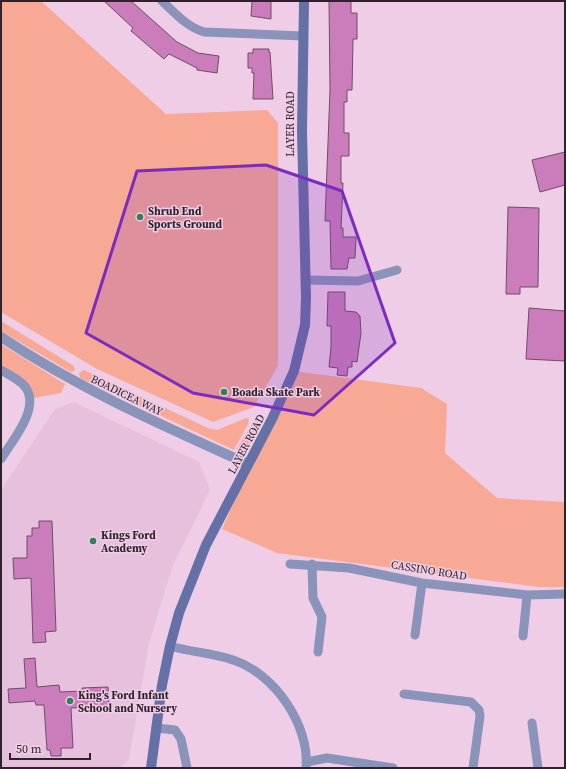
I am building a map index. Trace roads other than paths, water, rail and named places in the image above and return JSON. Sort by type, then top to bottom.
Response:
[{"type":"main road","name":"LAYER ROAD","points":[[151,768],[156,728],[170,646],[187,590],[206,545],[272,419],[294,371],[305,325],[306,280],[302,131],[304,1]]},
{"type":"street","points":[[162,1],[187,24],[204,32],[303,36]]},
{"type":"street","points":[[306,280],[358,281],[396,270]]},
{"type":"street","name":"BOADICEA WAY","points":[[1,337],[72,381],[248,464]]},
{"type":"street","points":[[1,370],[21,382],[26,388],[31,400],[29,414],[1,459]]},
{"type":"street","name":"CASSINO ROAD","points":[[290,564],[312,564],[349,568],[422,583],[527,595],[565,594]]},
{"type":"street","points":[[312,564],[313,598],[322,617],[318,652]]},
{"type":"street","points":[[415,635],[422,583]]},
{"type":"street","points":[[523,636],[527,595]]},
{"type":"street","points":[[170,646],[233,660],[254,670],[272,684],[285,699],[298,725],[306,765],[332,758],[393,768]]},
{"type":"street","points":[[404,694],[471,702],[476,706],[480,716],[473,768]]},
{"type":"street","points":[[532,723],[538,768]]},
{"type":"street","points":[[156,728],[175,730],[181,739],[186,768]]},
{"type":"place","name":"Shrub End Sports Ground","points":[[140,217]]},
{"type":"place","name":"Boada Skate Park","points":[[224,392]]},
{"type":"place","name":"Kings Ford Academy","points":[[93,541]]},
{"type":"place","name":"King's Ford Infant School and Nursery","points":[[70,701]]}]
